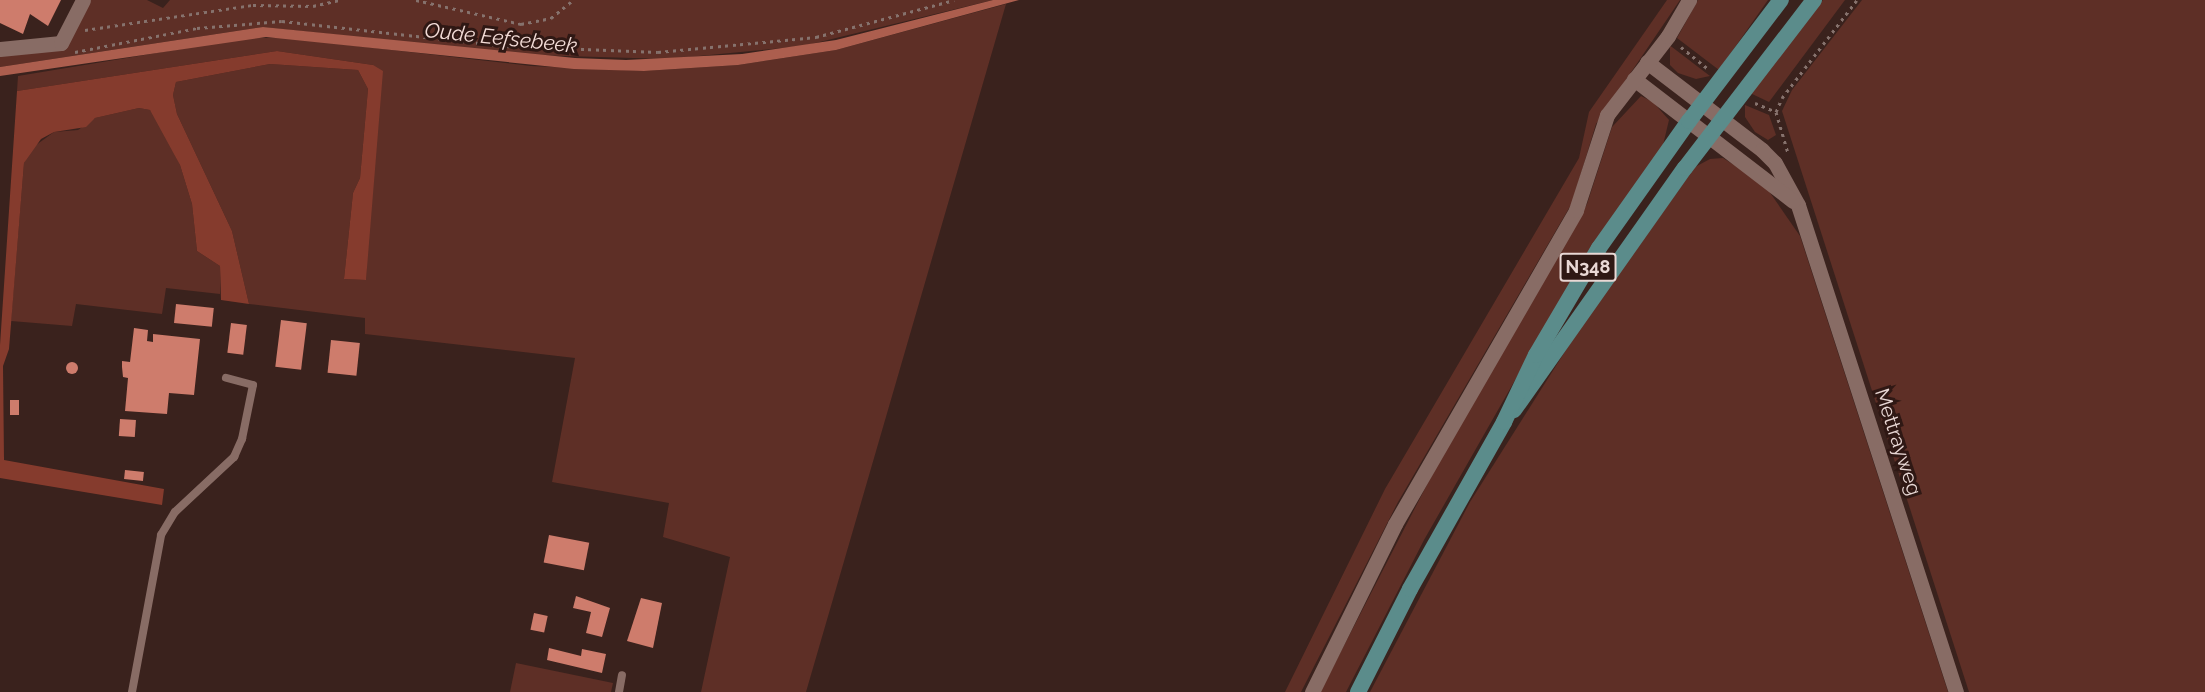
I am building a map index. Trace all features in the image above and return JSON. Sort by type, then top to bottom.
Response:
[{"type":"main road","name":"N348","points":[[1358,692],[1410,589],[1504,422],[1536,355],[1599,248],[1702,103],[1781,0]]},
{"type":"main road","name":"N348","points":[[1504,422],[1530,392],[1722,118],[1815,0]]},
{"type":"street","points":[[0,49],[57,45],[69,31],[83,0]]},
{"type":"street","points":[[1312,692],[1395,524],[1576,210],[1606,115],[1647,62],[1689,0]]},
{"type":"street","name":"Mettrayweg","points":[[1647,62],[1722,118],[1774,163],[1798,205],[1956,692]]},
{"type":"street","points":[[1634,78],[1798,205]]},
{"type":"lane","points":[[132,692],[161,535],[176,512],[234,457],[242,439],[253,385],[226,378]]},
{"type":"lane","points":[[619,692],[622,675]]},
{"type":"path","points":[[69,31],[180,19],[253,5],[313,6],[339,0]]},
{"type":"path","points":[[416,0],[521,24],[551,18],[573,0]]},
{"type":"path","points":[[68,53],[197,28],[282,21],[506,46],[657,52],[808,38],[954,0]]},
{"type":"path","points":[[1776,112],[1782,98],[1857,0]]},
{"type":"shaded area","points":[[87,0],[147,0],[163,8],[170,0],[993,0],[803,46],[668,59],[530,55],[263,27],[0,67],[0,53],[64,47]]},
{"type":"shaded area","points":[[993,0],[1019,0],[836,50],[738,65],[644,71],[574,69],[266,37],[0,76],[0,67],[263,27],[575,58],[626,60],[742,54],[836,40]]},
{"type":"shaded area","points":[[1667,0],[1680,0],[1596,124],[1572,203],[1398,502],[1301,692],[1285,692],[1385,489],[1579,158],[1589,112]]},
{"type":"shaded area","points":[[1698,0],[1768,0],[1719,70],[1677,38]]},
{"type":"shaded area","points":[[1823,0],[1845,0],[1769,102],[1750,93]]},
{"type":"shaded area","points":[[1862,0],[2205,0],[2205,692],[1969,692],[1782,111],[1792,90]]},
{"type":"shaded area","points":[[1006,4],[806,692],[701,692],[730,557],[663,537],[669,503],[552,482],[575,358],[365,334],[365,318],[249,304],[232,231],[177,114],[173,95],[176,82],[270,64],[358,70],[368,89],[360,178],[353,193],[344,279],[366,280],[373,65],[277,51],[17,91],[18,76],[247,38],[287,38],[531,66],[644,71],[738,65],[836,50]]},
{"type":"shaded area","points":[[1670,46],[1710,76],[1696,79],[1678,73],[1670,65]]},
{"type":"shaded area","points":[[277,51],[373,65],[383,71],[366,280],[344,279],[353,193],[360,178],[368,89],[358,70],[270,64],[176,82],[173,95],[177,114],[232,231],[249,304],[221,300],[220,266],[197,251],[192,204],[180,165],[150,110],[139,108],[95,118],[86,127],[54,132],[41,139],[24,163],[9,349],[3,366],[4,460],[164,489],[162,505],[0,478],[0,345],[17,91]]},
{"type":"shaded area","points":[[1641,96],[1653,102],[1669,120],[1663,145],[1531,352],[1424,540],[1346,692],[1320,692],[1448,444],[1587,204],[1612,127]]},
{"type":"shaded area","points":[[1745,105],[1769,115],[1776,135],[1768,140],[1755,132],[1745,117]]},
{"type":"shaded area","points":[[139,108],[150,110],[159,120],[180,165],[192,204],[197,251],[220,266],[220,294],[166,288],[162,314],[76,304],[72,326],[11,321],[24,163],[32,148],[54,132],[78,130],[95,118]]},
{"type":"shaded area","points":[[1723,158],[1764,184],[1800,236],[1948,692],[1370,692],[1470,502],[1576,334],[1695,167],[1710,159]]},
{"type":"shaded area","points":[[516,663],[613,683],[611,692],[510,692]]},
{"type":"building","points":[[0,0],[61,0],[48,26],[30,14],[23,34],[0,23]]},
{"type":"building","points":[[176,304],[214,308],[212,327],[174,323]]},
{"type":"building","points":[[281,320],[307,323],[301,370],[275,367]]},
{"type":"building","points":[[231,323],[247,325],[243,355],[227,353]]},
{"type":"building","points":[[134,328],[148,330],[147,341],[153,342],[153,334],[200,339],[194,395],[169,393],[167,414],[125,411],[128,378],[123,377],[122,361],[130,362]]},
{"type":"building","points":[[331,340],[360,343],[356,376],[328,373]]},
{"type":"building","points":[[74,362],[77,363],[77,373],[70,374],[67,373],[66,366],[67,363]]},
{"type":"building","points":[[10,400],[19,400],[19,415],[10,415]]},
{"type":"building","points":[[120,419],[136,420],[135,437],[119,436]]},
{"type":"building","points":[[125,470],[144,472],[143,481],[124,479]]},
{"type":"building","points":[[549,535],[589,543],[584,570],[544,562]]},
{"type":"building","points":[[576,596],[610,608],[602,637],[586,633],[591,612],[573,608]]},
{"type":"building","points":[[641,598],[662,603],[653,648],[627,641]]},
{"type":"building","points":[[534,613],[548,616],[544,633],[530,630]]},
{"type":"building","points":[[549,648],[581,656],[582,649],[606,654],[602,673],[547,660]]},
{"type":"water label","name":"Oude Eefsebeek","points":[[501,38]]}]
